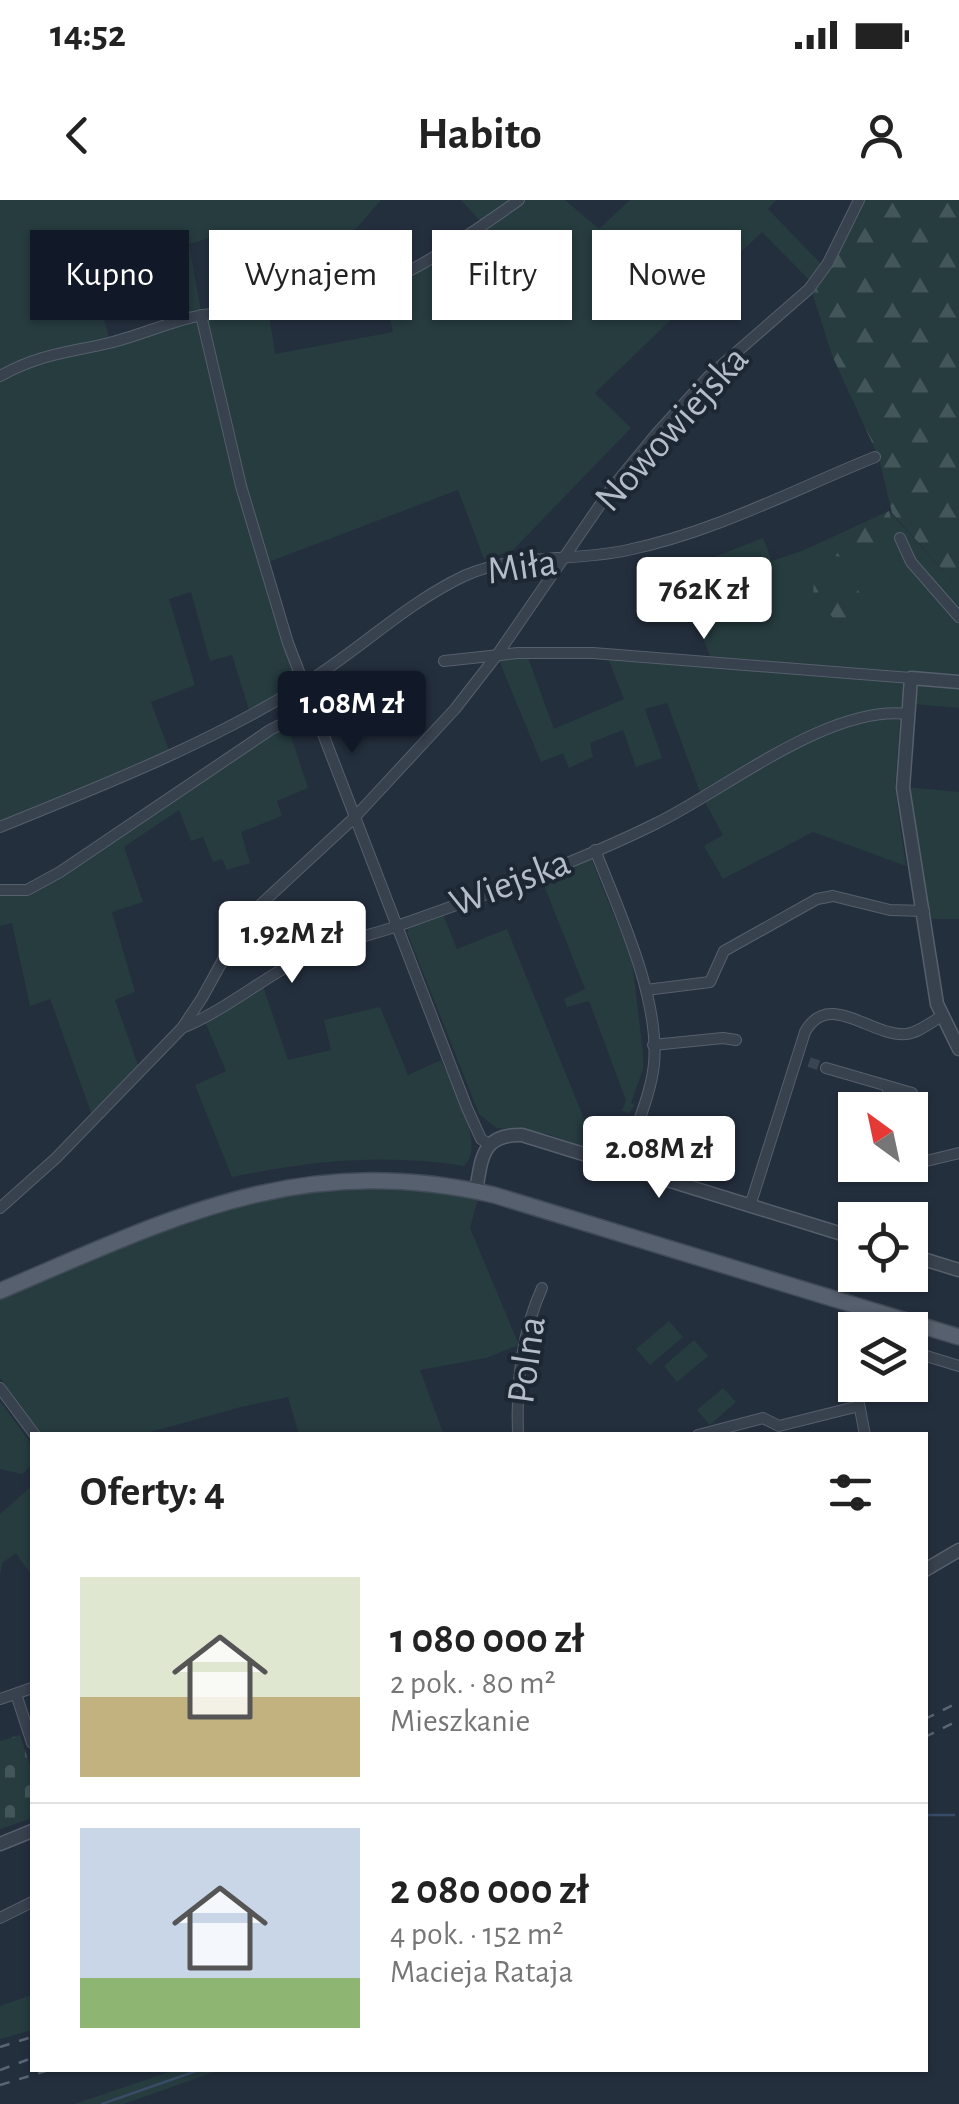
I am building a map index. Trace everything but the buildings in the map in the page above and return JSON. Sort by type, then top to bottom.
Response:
[{"type":"main road","points":[[0,1290],[135,1232],[236,1197],[351,1180],[425,1182],[476,1190],[959,1338]]},
{"type":"street","points":[[0,376],[34,358],[108,343],[201,315],[276,312],[327,303],[430,262],[519,200]]},
{"type":"street","name":"Nowowiejska","points":[[182,1028],[246,918],[354,818],[455,709],[497,656],[611,489],[656,433],[708,377],[809,289],[828,263],[859,200]]},
{"type":"street","points":[[201,315],[241,486],[304,685],[468,1108],[481,1138],[489,1144]]},
{"type":"street","name":"Miła","points":[[0,827],[212,738],[304,685],[415,605],[466,575],[524,561],[628,550],[674,539],[754,511],[804,485],[875,457]]},
{"type":"street","points":[[900,538],[911,562],[959,617]]},
{"type":"street","points":[[444,660],[593,653],[959,682]]},
{"type":"street","points":[[911,678],[903,788],[934,992],[959,1050]]},
{"type":"street","points":[[0,890],[27,890],[60,872],[250,743],[358,686]]},
{"type":"street","name":"Wiejska","points":[[0,1208],[56,1158],[182,1028],[202,1020],[287,966],[323,948],[397,926],[595,850],[654,824],[791,746],[882,710],[908,714]]},
{"type":"street","points":[[595,850],[638,959],[653,1045],[654,1067],[623,1168]]},
{"type":"street","points":[[646,990],[710,982],[724,951],[817,899],[833,896],[890,910],[924,911]]},
{"type":"street","points":[[750,1206],[803,1061],[810,1024],[823,1014],[834,1013],[902,1034],[942,1016]]},
{"type":"street","points":[[653,1045],[736,1040]]},
{"type":"street","points":[[826,1068],[908,1092]]},
{"type":"street","points":[[888,1092],[890,1087]]},
{"type":"street","points":[[476,1190],[483,1153],[489,1144],[505,1136],[522,1135],[838,1233]]},
{"type":"street","points":[[928,1161],[959,1153]]},
{"type":"street","points":[[928,1261],[959,1270]]},
{"type":"street","name":"Polna","points":[[518,1432],[521,1348],[542,1288]]},
{"type":"street","points":[[928,1357],[959,1366]]},
{"type":"street","points":[[0,1388],[32,1432]]},
{"type":"street","points":[[859,1402],[864,1432]]},
{"type":"street","points":[[710,1432],[764,1418],[779,1426],[859,1406]]},
{"type":"street","points":[[928,1568],[959,1550]]},
{"type":"street","points":[[0,1699],[30,1689]]},
{"type":"street","points":[[16,1694],[30,1737]]},
{"type":"street","points":[[0,1844],[30,1831]]},
{"type":"street","points":[[0,1918],[30,1903]]},
{"type":"green space","points":[[0,200],[381,200],[355,230],[209,230],[209,238],[189,244],[189,230],[30,230],[30,320],[104,320],[110,341],[56,348],[0,373]]},
{"type":"green space","points":[[461,200],[565,200],[599,229],[630,200],[776,200],[768,209],[824,267],[811,282],[762,232],[741,252],[741,230],[592,230],[592,320],[671,320],[595,393],[631,428],[512,551],[484,559],[458,490],[266,563],[304,680],[250,713],[232,655],[210,661],[191,592],[169,599],[195,685],[151,702],[170,753],[0,823],[0,377],[28,363],[209,316],[209,320],[270,320],[275,354],[393,332],[390,320],[412,320],[412,267],[432,257],[432,320],[572,320],[572,230],[475,230],[483,224]]},
{"type":"green space","points":[[862,200],[959,200],[959,588],[892,513],[879,458],[832,355],[813,295]]},
{"type":"green space","points":[[189,244],[201,312],[189,316]]},
{"type":"green space","points":[[889,511],[959,588],[959,708],[901,703],[895,788],[906,866],[813,832],[723,879],[704,846],[723,835],[701,795],[667,703],[645,709],[662,758],[636,767],[623,730],[590,743],[593,757],[569,768],[563,753],[541,762],[498,658],[527,655],[554,729],[624,699],[606,653],[712,661],[676,572],[763,538],[772,561]]},
{"type":"green space","points":[[889,511],[897,544],[850,574],[850,580],[867,602],[853,607],[845,619],[834,619],[813,594],[814,583],[829,570],[855,568],[855,563],[848,558],[804,551]]},
{"type":"green space","points":[[308,717],[310,724],[291,736],[308,788],[277,801],[282,816],[241,832],[250,863],[227,870],[222,859],[213,862],[203,837],[191,841],[179,810],[124,847],[143,902],[112,912],[135,992],[115,1000],[138,1065],[92,1115],[50,999],[30,1006],[12,923],[0,926],[0,894],[23,895],[66,873],[250,747]]},
{"type":"green space","points":[[907,787],[959,792],[959,919],[929,919]]},
{"type":"green space","points":[[589,854],[632,960],[643,1069],[631,1103],[635,1105],[629,1113],[622,1111],[626,1100],[589,1001],[567,1007],[564,999],[585,989],[540,875]]},
{"type":"green space","points":[[442,912],[457,949],[507,929],[589,1131],[599,1128],[601,1133],[618,1122],[628,1126],[617,1154],[610,1156],[548,1134],[496,1128],[479,1114],[407,932],[410,926]]},
{"type":"green space","points":[[263,986],[288,1060],[331,1050],[324,1020],[380,1007],[408,1075],[441,1060],[470,1130],[470,1156],[464,1166],[405,1160],[347,1161],[232,1177],[195,1085],[226,1071],[205,1022]]},
{"type":"green space","points":[[421,1188],[478,1199],[470,1228],[519,1345],[486,1358],[420,1370],[443,1432],[298,1432],[288,1397],[151,1432],[38,1432],[0,1378],[0,1295],[182,1218],[291,1189]]},
{"type":"green space","points":[[519,1193],[907,1312],[895,1312]]},
{"type":"green space","points":[[928,1318],[959,1328],[959,1332],[928,1322]]},
{"type":"green space","points":[[669,1321],[683,1337],[650,1365],[636,1349]]},
{"type":"green space","points":[[694,1340],[708,1356],[677,1382],[664,1366]]},
{"type":"green space","points":[[723,1388],[736,1402],[710,1425],[697,1410]]},
{"type":"green space","points":[[0,1401],[30,1442],[30,1467],[22,1474],[0,1469]]},
{"type":"green space","points":[[30,1488],[30,1573],[16,1553],[2,1563],[0,1576],[0,1514]]},
{"type":"green space","points":[[20,1735],[30,1765],[30,1819],[0,1829],[0,1741]]},
{"type":"green space","points":[[30,1996],[30,2031],[0,2039],[0,2006]]},
{"type":"green space","points":[[169,2072],[214,2072],[124,2104],[74,2104]]},
{"type":"waterway","points":[[928,1815],[954,1815]]},
{"type":"waterway","points":[[102,2104],[193,2072]]},
{"type":"tunnel","points":[[809,1062],[826,1068]]},
{"type":"railway","points":[[928,1718],[959,1702]]},
{"type":"railway","points":[[928,1736],[959,1720]]},
{"type":"railway","points":[[0,2047],[30,2038]]},
{"type":"railway","points":[[0,2070],[30,2059]]},
{"type":"railway","points":[[0,2085],[42,2072]]}]
